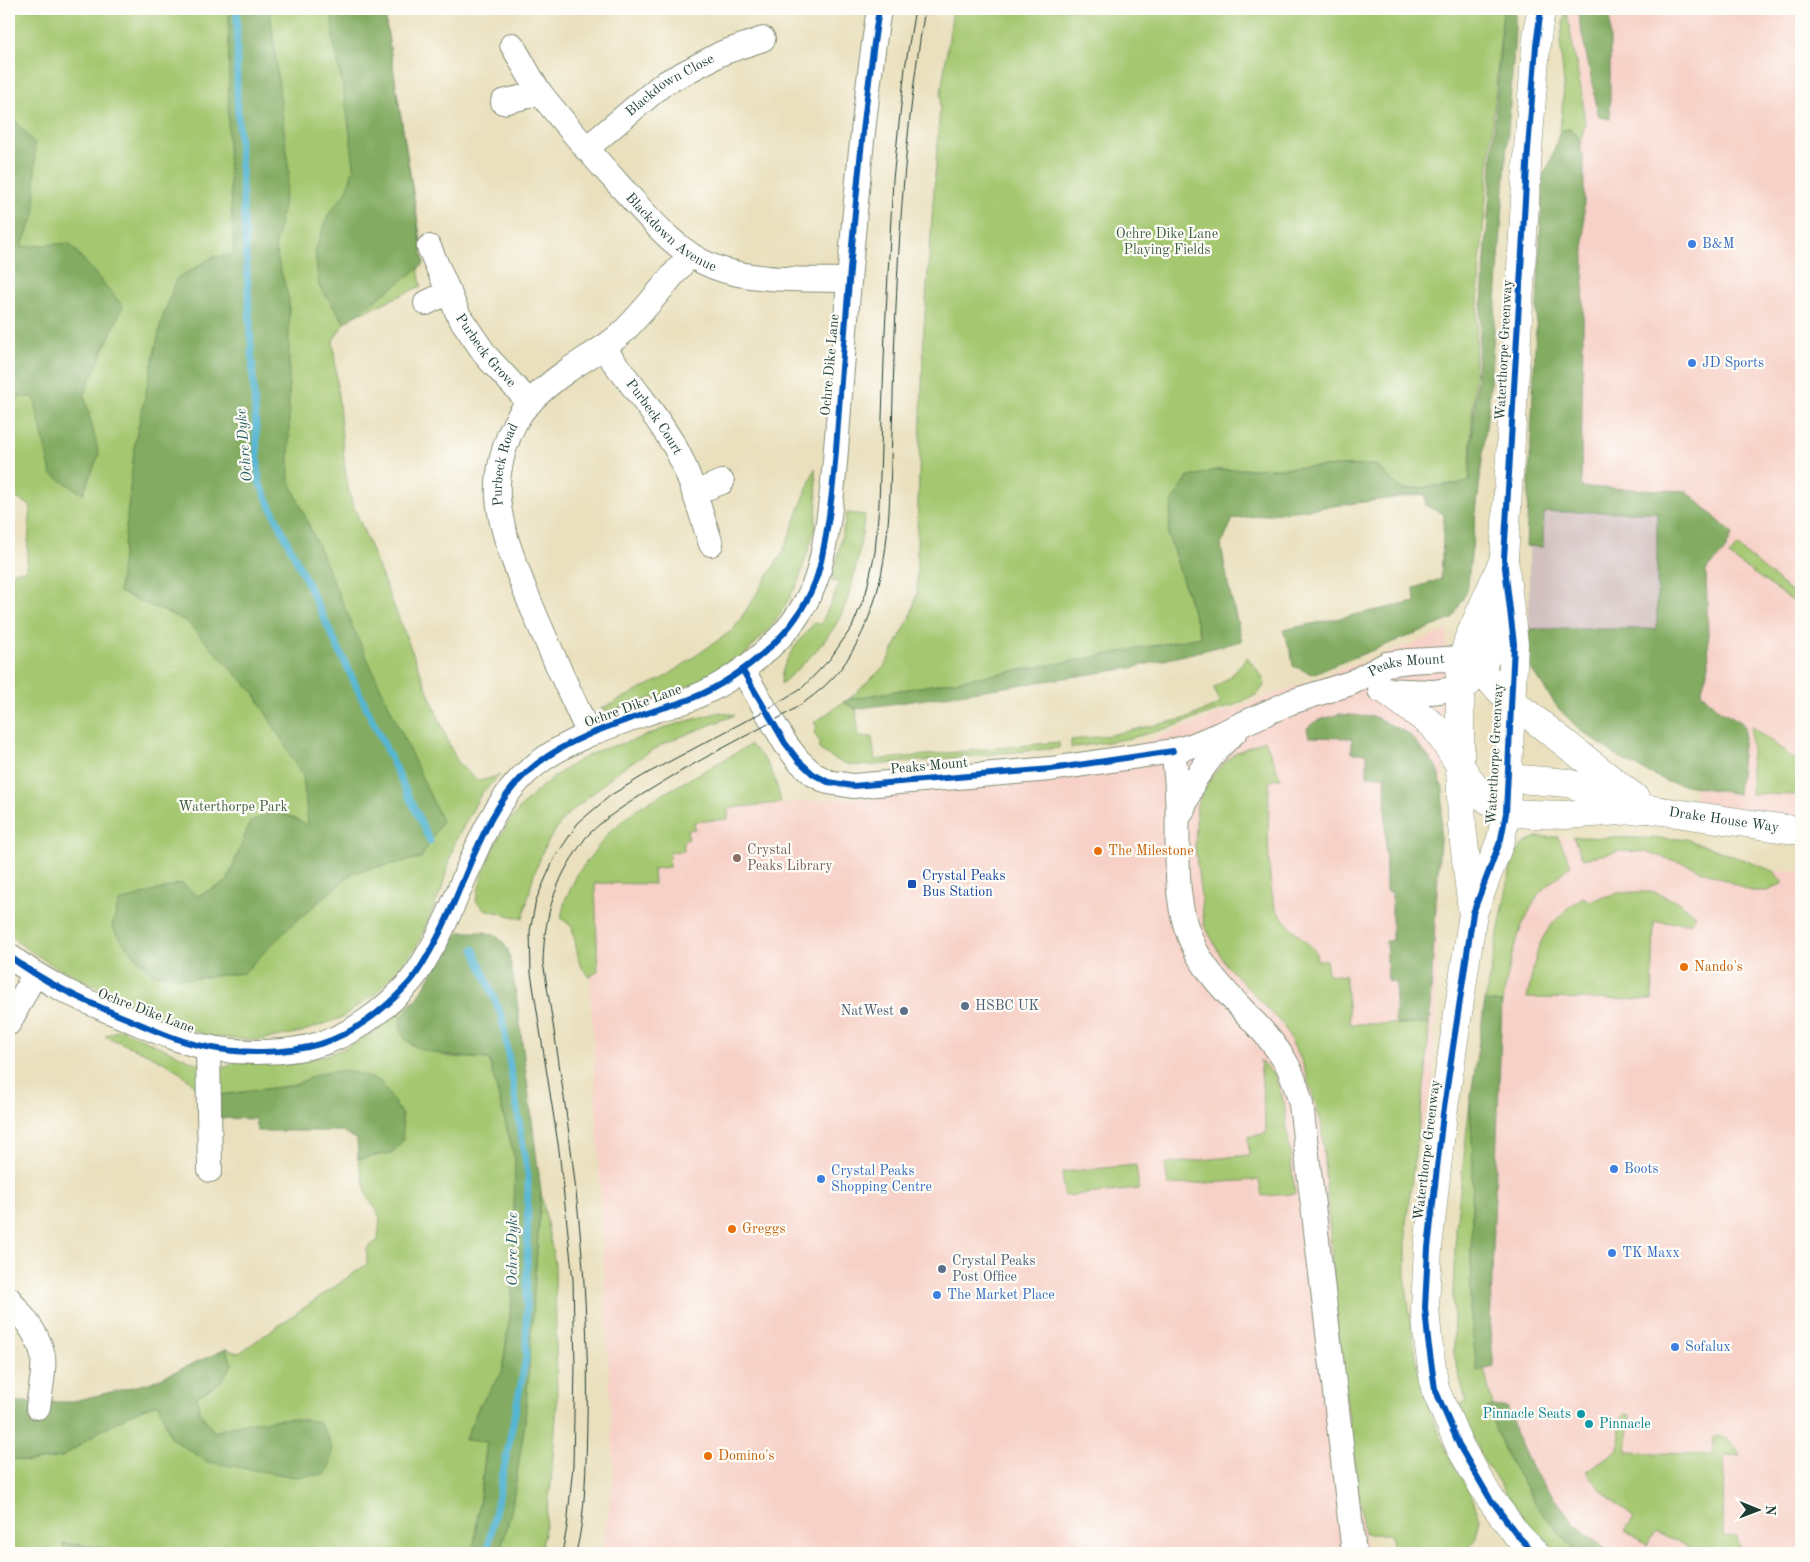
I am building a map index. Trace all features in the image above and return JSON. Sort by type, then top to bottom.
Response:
[{"type":"street","name":"Ochre Dike Lane","points":[[9,956],[34,975],[75,996],[167,1036],[208,1048],[252,1052],[274,1051],[318,1045],[338,1037],[376,1013],[409,983],[433,946],[452,908],[478,844],[496,809],[525,774],[550,755],[588,734],[693,698],[722,684],[743,671],[790,627],[815,582],[822,558],[832,502],[863,122],[879,9]]},
{"type":"street","name":"Waterthorpe Greenway","points":[[1535,1553],[1518,1536],[1489,1497],[1460,1447],[1435,1389],[1425,1308],[1428,1248],[1443,1114],[1473,913],[1501,839],[1506,812],[1514,644],[1504,559],[1529,140],[1536,46],[1541,9]]},
{"type":"street","name":"Blackdown Close","points":[[586,149],[663,84],[722,53],[763,39]]},
{"type":"street","name":"Blackdown Avenue","points":[[512,45],[540,93],[586,149],[660,230],[690,255],[714,268],[739,274],[781,278],[849,280]]},
{"type":"street","points":[[503,102],[540,93]]},
{"type":"street","name":"Purbeck Grove","points":[[429,247],[459,316],[487,357],[530,403]]},
{"type":"street","name":"Purbeck Road","points":[[588,734],[536,618],[508,548],[498,496],[499,472],[517,418],[530,403],[565,372],[603,348],[622,332],[690,255]]},
{"type":"street","points":[[426,303],[449,292]]},
{"type":"street","name":"Purbeck Court","points":[[603,348],[645,402],[676,448],[711,544]]},
{"type":"street","points":[[694,493],[722,482]]},
{"type":"street","name":"Waterthorpe Greenway","points":[[1473,913],[1462,831],[1460,766],[1468,672],[1468,640],[1504,559]]},
{"type":"street","points":[[1509,598],[1495,638],[1468,672],[1511,701],[1648,808]]},
{"type":"street","name":"Peaks Mount","points":[[743,671],[785,743],[798,760],[812,774],[828,782],[853,786],[1051,769],[1173,751],[1191,746],[1291,702],[1351,683],[1387,664],[1409,661],[1468,672]]},
{"type":"street","name":"Peaks Mount","points":[[1351,683],[1386,691],[1433,692],[1468,672]]},
{"type":"street","points":[[1386,691],[1434,726],[1475,788],[1484,797],[1506,812]]},
{"type":"street","points":[[1177,828],[1194,780],[1217,749],[1245,723]]},
{"type":"street","points":[[1173,751],[1177,794],[1181,908],[1186,929],[1195,950],[1218,983],[1252,1019],[1286,1062],[1301,1104],[1354,1553]]},
{"type":"street","points":[[1468,875],[1484,797],[1498,782],[1507,778]]},
{"type":"street","name":"Drake House Way","points":[[1507,778],[1568,783],[1648,808],[1801,831]]},
{"type":"street","name":"Drake House Way","points":[[1506,812],[1566,815],[1648,808]]},
{"type":"street","points":[[9,1023],[34,975]]},
{"type":"street","points":[[208,1048],[210,1170]]},
{"type":"street","points":[[9,1299],[37,1340],[43,1357],[42,1384],[38,1408]]},
{"type":"shaded area","points":[[1566,9],[1801,9],[1801,823],[1695,803],[1688,504],[1578,502],[1580,143]]},
{"type":"shaded area","points":[[1529,512],[1657,512],[1657,629],[1529,629]]},
{"type":"shaded area","points":[[1447,631],[1433,1083],[1378,1298],[1364,1534],[1366,1553],[602,1553],[614,1477],[590,977],[598,971],[595,883],[654,884],[653,869],[683,841],[687,829],[694,822],[728,819],[728,808],[1030,783]]},
{"type":"shaded area","points":[[1536,837],[1686,839],[1772,871],[1801,872],[1801,1553],[1556,1553],[1525,1520],[1482,1458],[1459,1404],[1466,1402],[1454,1354],[1453,1289],[1456,1227],[1470,1102],[1485,1001],[1513,856],[1523,845]]},
{"type":"green space","name":"Waterthorpe Park","points":[[9,9],[386,9],[386,23],[421,241],[415,248],[421,286],[355,316],[339,314],[345,323],[333,340],[345,469],[349,494],[451,749],[459,764],[476,780],[484,780],[500,775],[481,794],[455,842],[441,891],[416,948],[378,992],[341,1018],[301,1032],[260,1040],[212,1037],[148,1014],[49,963],[17,942],[9,932],[9,573],[26,570],[31,506],[9,494]]},
{"type":"green space","points":[[229,9],[270,9],[289,173],[275,249],[289,300],[289,479],[356,634],[442,821],[421,858],[354,872],[288,928],[244,973],[189,979],[151,973],[125,945],[112,927],[119,902],[181,883],[197,896],[227,882],[250,822],[276,810],[308,825],[303,776],[254,693],[186,621],[119,592],[135,442],[161,323],[176,279],[213,257],[234,255],[228,152]]},
{"type":"green space","points":[[334,9],[386,9],[386,23],[424,264],[345,323],[319,286],[315,252],[328,215],[347,191],[354,166],[346,104],[333,39],[332,19]]},
{"type":"green space","name":"Ochre Dike Lane Playing Fields","points":[[953,9],[1503,9],[1480,264],[1469,482],[1402,490],[1376,465],[1216,470],[1187,478],[1168,534],[1201,637],[849,699],[884,667],[910,618],[917,594],[917,530],[924,328],[941,93]]},
{"type":"green space","points":[[1503,9],[1515,9],[1515,32],[1489,401],[1467,591],[1452,619],[1312,674],[1293,666],[1291,653],[1283,630],[1415,602],[1414,588],[1441,579],[1444,514],[1426,506],[1425,494],[1233,519],[1221,545],[1229,589],[1242,641],[1131,668],[856,709],[843,702],[849,699],[1201,637],[1168,534],[1172,502],[1187,478],[1216,470],[1376,465],[1402,490],[1469,482]]},
{"type":"green space","points":[[1566,9],[1582,95],[1585,124],[1580,143],[1577,135],[1570,129],[1560,131],[1564,86],[1560,39]]},
{"type":"green space","points":[[1577,9],[1610,9],[1610,119],[1599,117]]},
{"type":"green space","points":[[9,113],[35,144],[35,214],[21,247],[69,243],[123,306],[84,394],[99,454],[83,494],[51,474],[34,397],[9,397]]},
{"type":"green space","points":[[1569,129],[1577,135],[1584,162],[1581,487],[1687,491],[1733,534],[1724,552],[1706,571],[1709,665],[1701,692],[1715,707],[1741,722],[1745,727],[1738,794],[1668,782],[1621,759],[1579,729],[1558,708],[1527,663],[1529,629],[1657,629],[1657,512],[1544,512],[1543,547],[1526,546],[1543,175],[1550,163],[1560,131]]},
{"type":"green space","points":[[815,468],[817,501],[815,528],[798,583],[776,621],[742,658],[713,678],[610,711],[601,709],[667,676],[734,629],[783,552]]},
{"type":"green space","points":[[847,513],[865,515],[855,574],[844,608],[825,640],[781,684],[787,659],[814,623],[821,624],[840,583],[832,581]]},
{"type":"green space","points":[[1737,546],[1801,600],[1801,607],[1729,556]]},
{"type":"green space","points":[[1247,657],[1261,675],[1265,684],[1258,694],[1232,706],[1168,728],[1131,738],[1071,748],[1071,740],[1110,735],[1187,718],[1220,704],[1214,688],[1231,676]]},
{"type":"green space","points":[[843,702],[856,709],[859,737],[872,737],[875,760],[1059,742],[1059,748],[875,765],[851,765],[819,749],[819,741],[814,732],[817,727],[814,723]]},
{"type":"green space","points":[[720,712],[735,715],[665,743],[621,769],[564,818],[545,846],[533,877],[523,919],[484,909],[476,901],[490,855],[501,835],[529,798],[546,783],[566,768],[599,750]]},
{"type":"green space","points":[[1339,714],[1375,717],[1409,734],[1436,766],[1443,789],[1429,1024],[1397,1024],[1395,1021],[1396,982],[1388,981],[1386,941],[1392,941],[1392,892],[1386,891],[1385,776],[1367,776],[1367,754],[1352,753],[1352,738],[1309,737],[1307,728],[1316,721]]},
{"type":"green space","points":[[1751,726],[1801,764],[1801,795],[1751,794]]},
{"type":"green space","points":[[1265,740],[1281,779],[1269,782],[1269,869],[1274,902],[1278,912],[1316,952],[1317,960],[1326,960],[1328,974],[1345,976],[1350,1024],[1429,1024],[1426,1072],[1406,1223],[1406,1287],[1417,1363],[1432,1416],[1449,1455],[1473,1499],[1480,1519],[1476,1537],[1467,1553],[1393,1553],[1390,1534],[1364,1534],[1338,1338],[1321,1122],[1302,1062],[1283,1025],[1226,965],[1204,925],[1195,846],[1197,804],[1213,774],[1235,753]]},
{"type":"green space","points":[[750,745],[763,758],[771,771],[777,785],[781,803],[728,808],[728,819],[694,822],[695,829],[687,830],[689,839],[683,841],[684,851],[670,852],[669,867],[653,869],[654,884],[595,883],[598,971],[590,977],[580,965],[572,927],[561,918],[565,900],[578,873],[610,831],[638,808]]},
{"type":"green space","points":[[1536,837],[1558,837],[1571,865],[1539,893],[1522,925],[1512,955],[1502,1003],[1485,1001],[1513,856],[1523,845]]},
{"type":"green space","points":[[1573,837],[1686,839],[1774,871],[1783,883],[1768,891],[1751,891],[1686,864],[1645,852],[1620,851],[1583,859]]},
{"type":"green space","points":[[1655,892],[1678,902],[1696,915],[1691,923],[1654,922],[1652,1000],[1527,998],[1536,955],[1541,941],[1551,926],[1569,907],[1583,897],[1589,901],[1618,893]]},
{"type":"green space","points":[[460,932],[485,932],[496,936],[508,950],[516,993],[541,1192],[525,1421],[512,1507],[500,1553],[473,1553],[487,1442],[465,1440],[479,1406],[502,1373],[512,1300],[515,1160],[489,1059],[441,1054],[417,1047],[408,1042],[402,1034],[400,1019],[418,998],[450,941]]},
{"type":"green space","points":[[418,998],[400,1019],[412,1045],[449,1057],[489,1059],[515,1160],[512,1300],[502,1373],[479,1406],[465,1439],[487,1441],[473,1553],[116,1553],[104,1548],[64,1543],[64,1553],[9,1553],[9,1458],[28,1462],[62,1457],[98,1432],[131,1414],[158,1403],[171,1438],[208,1462],[244,1423],[214,1433],[199,1411],[197,1397],[221,1381],[232,1364],[226,1349],[239,1353],[367,1264],[367,1248],[378,1240],[380,1218],[367,1196],[358,1159],[392,1153],[318,1074],[295,1085],[221,1095],[201,1094],[192,1083],[170,1066],[105,1036],[120,1029],[196,1063],[226,1067],[234,1063],[295,1062],[330,1054],[346,1047],[376,1030]]},
{"type":"green space","points":[[1485,1001],[1502,1003],[1490,1330],[1494,1367],[1477,1371],[1470,1310],[1473,1162],[1470,1102]]},
{"type":"green space","points":[[1260,1060],[1275,1076],[1284,1102],[1295,1194],[1262,1196],[1259,1180],[1168,1185],[1165,1164],[1249,1155],[1248,1137],[1266,1133]]},
{"type":"green space","points":[[346,1070],[380,1081],[402,1115],[403,1140],[392,1153],[358,1159],[357,1140],[342,1131],[257,1131],[255,1119],[219,1118],[221,1095],[295,1085],[318,1074]]},
{"type":"green space","points":[[1470,1102],[1473,1162],[1470,1310],[1477,1371],[1484,1369],[1493,1406],[1487,1408],[1507,1456],[1536,1505],[1577,1553],[1556,1553],[1525,1520],[1482,1458],[1459,1404],[1466,1402],[1454,1354],[1453,1289],[1456,1227]]},
{"type":"green space","points":[[1136,1165],[1139,1189],[1064,1196],[1062,1172]]},
{"type":"green space","points":[[541,1192],[555,1264],[557,1404],[551,1483],[544,1534],[539,1553],[500,1553],[512,1507],[525,1421]]},
{"type":"green space","points":[[226,1349],[232,1364],[221,1381],[197,1397],[199,1411],[214,1432],[244,1423],[291,1418],[319,1422],[327,1435],[332,1453],[326,1474],[295,1477],[208,1462],[171,1438],[158,1403],[131,1414],[98,1432],[62,1457],[28,1462],[9,1458],[9,1402],[69,1402],[149,1383]]},
{"type":"green space","points":[[1493,1406],[1508,1408],[1516,1434],[1532,1469],[1575,1524],[1609,1553],[1577,1553],[1536,1505],[1507,1456],[1487,1408]]},
{"type":"green space","points":[[1624,1414],[1630,1415],[1627,1452],[1713,1455],[1714,1436],[1727,1439],[1733,1444],[1740,1456],[1724,1455],[1723,1536],[1737,1537],[1740,1549],[1738,1553],[1701,1553],[1655,1532],[1647,1545],[1625,1531],[1634,1518],[1603,1492],[1586,1471],[1619,1449],[1620,1423]]},
{"type":"green space","points":[[63,1543],[104,1548],[116,1553],[64,1553]]},
{"type":"waterway","name":"Ochre Dyke","points":[[237,9],[237,95],[259,482],[430,841]]},
{"type":"waterway","name":"Ochre Dyke","points":[[474,949],[502,1017],[528,1175],[526,1358],[487,1553]]},
{"type":"tram line","points":[[562,1553],[567,1527],[573,1465],[575,1367],[573,1280],[559,1150],[531,973],[530,931],[536,900],[554,859],[578,823],[611,795],[766,710],[803,687],[830,659],[852,627],[866,593],[875,552],[879,504],[893,179],[905,68],[915,9]]},
{"type":"tram line","points":[[576,1553],[584,1505],[586,1471],[587,1363],[585,1305],[576,1191],[561,1076],[543,962],[545,933],[551,904],[561,877],[589,834],[617,811],[661,783],[782,716],[808,699],[820,690],[841,668],[862,633],[879,586],[887,537],[894,348],[902,210],[913,89],[925,9]]},
{"type":"cycle path","points":[[9,956],[36,975],[78,997],[164,1034],[196,1045],[234,1051],[264,1052],[293,1050],[332,1040],[356,1028],[378,1012],[415,976],[446,921],[489,824],[502,801],[518,781],[538,763],[580,738],[685,701],[715,687],[752,663],[783,634],[801,610],[811,592],[819,571],[832,497],[848,287],[866,101],[879,9]]},
{"type":"cycle path","points":[[1535,1553],[1518,1536],[1489,1497],[1460,1447],[1435,1389],[1425,1308],[1428,1248],[1443,1114],[1473,913],[1501,839],[1506,813],[1514,644],[1504,559],[1528,149],[1536,46],[1541,9]]},
{"type":"cycle path","points":[[743,671],[785,743],[798,760],[813,774],[828,782],[853,786],[1051,769],[1173,751]]},
{"type":"place","name":"B&M","points":[[1692,244]]},
{"type":"place","name":"JD Sports","points":[[1692,363]]},
{"type":"place","name":"The Milestone","points":[[1098,851]]},
{"type":"place","name":"Crystal Peaks Library","points":[[737,858]]},
{"type":"place","name":"Crystal Peaks Bus Station","points":[[912,884]]},
{"type":"place","name":"Nando's","points":[[1684,967]]},
{"type":"place","name":"HSBC UK","points":[[965,1006]]},
{"type":"place","name":"NatWest","points":[[904,1011]]},
{"type":"place","name":"Boots","points":[[1614,1169]]},
{"type":"place","name":"Crystal Peaks Shopping Centre","points":[[821,1179]]},
{"type":"place","name":"Greggs","points":[[732,1229]]},
{"type":"place","name":"TK Maxx","points":[[1612,1253]]},
{"type":"place","name":"Crystal Peaks Post Office","points":[[942,1269]]},
{"type":"place","name":"The Market Place","points":[[937,1295]]},
{"type":"place","name":"Sofalux","points":[[1675,1347]]},
{"type":"place","name":"Pinnacle Seats","points":[[1581,1414]]},
{"type":"place","name":"Pinnacle","points":[[1589,1424]]},
{"type":"place","name":"Domino's","points":[[708,1456]]}]
